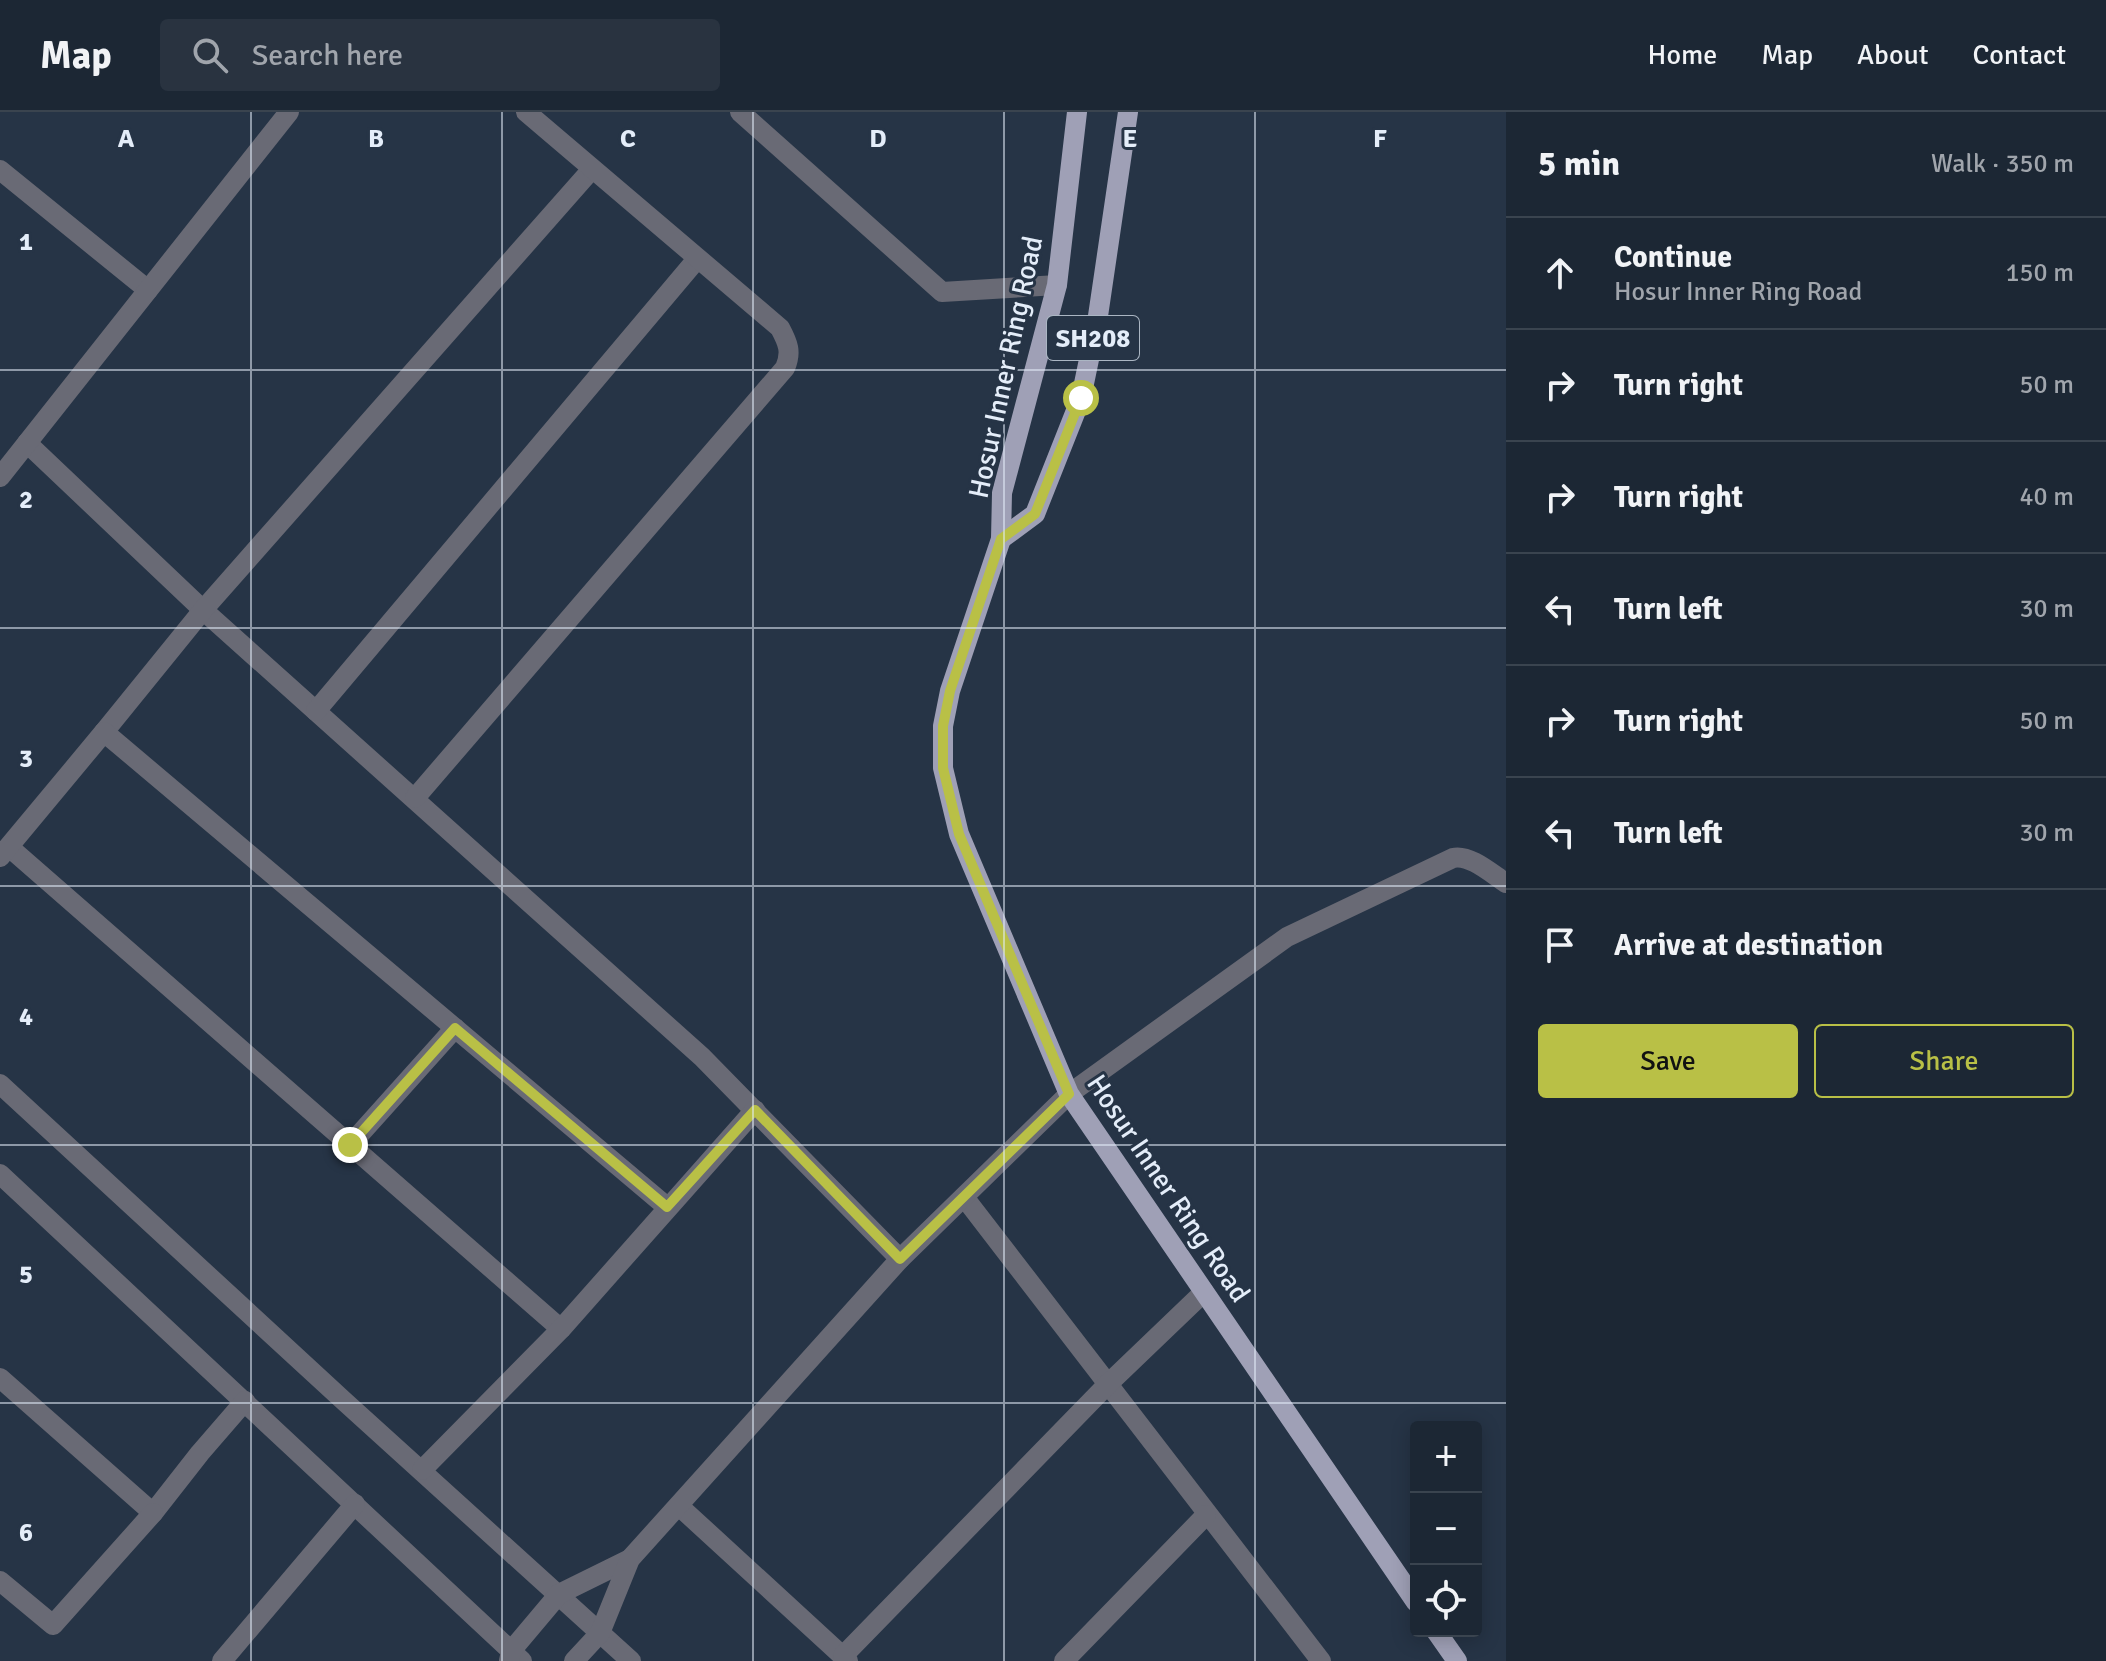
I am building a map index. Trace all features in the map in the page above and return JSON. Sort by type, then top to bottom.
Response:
[{"type":"main road","name":"Hosur Inner Ring Road","points":[[1077,112],[1057,285],[1002,493],[1001,539],[950,691],[943,726],[943,768],[959,834],[1069,1094],[1410,1593]]},
{"type":"main road","name":"Hosur Inner Ring Road","points":[[1001,539],[1035,514],[1081,398],[1098,316],[1128,112]]},
{"type":"main road","points":[[1440,1637],[1457,1661]]},
{"type":"street","points":[[0,477],[289,112]]},
{"type":"street","points":[[415,798],[785,368],[790,357],[789,344],[780,328],[526,112]]},
{"type":"street","points":[[740,112],[942,292],[1057,285]]},
{"type":"street","points":[[561,1329],[5,852],[203,610],[592,169]]},
{"type":"street","points":[[0,170],[148,290]]},
{"type":"street","points":[[316,711],[697,259]]},
{"type":"street","points":[[27,443],[203,610],[702,1057],[900,1259]]},
{"type":"street","points":[[104,732],[667,1207]]},
{"type":"street","points":[[574,1661],[600,1633],[630,1559],[900,1259],[1069,1094],[1287,937],[1460,856],[1506,883]]},
{"type":"street","points":[[350,1145],[455,1028]]},
{"type":"street","points":[[0,1084],[631,1661]]},
{"type":"street","points":[[422,1470],[561,1329],[755,1110]]},
{"type":"street","points":[[0,1174],[355,1504],[514,1658],[559,1594],[630,1559]]},
{"type":"street","points":[[964,1197],[1321,1661]]},
{"type":"street","points":[[679,1506],[846,1659],[1107,1385],[1204,1292]]},
{"type":"street","points":[[0,1378],[153,1513]]},
{"type":"street","points":[[0,1581],[53,1625],[153,1513],[245,1401]]},
{"type":"street","points":[[222,1661],[355,1504]]},
{"type":"street","points":[[1064,1661],[1206,1515]]},
{"type":"route","points":[[350,1145],[455,1028],[667,1207],[755,1110],[900,1259],[1069,1094],[959,834],[943,768],[943,726],[950,691],[1001,539],[1035,514],[1081,398]]}]
